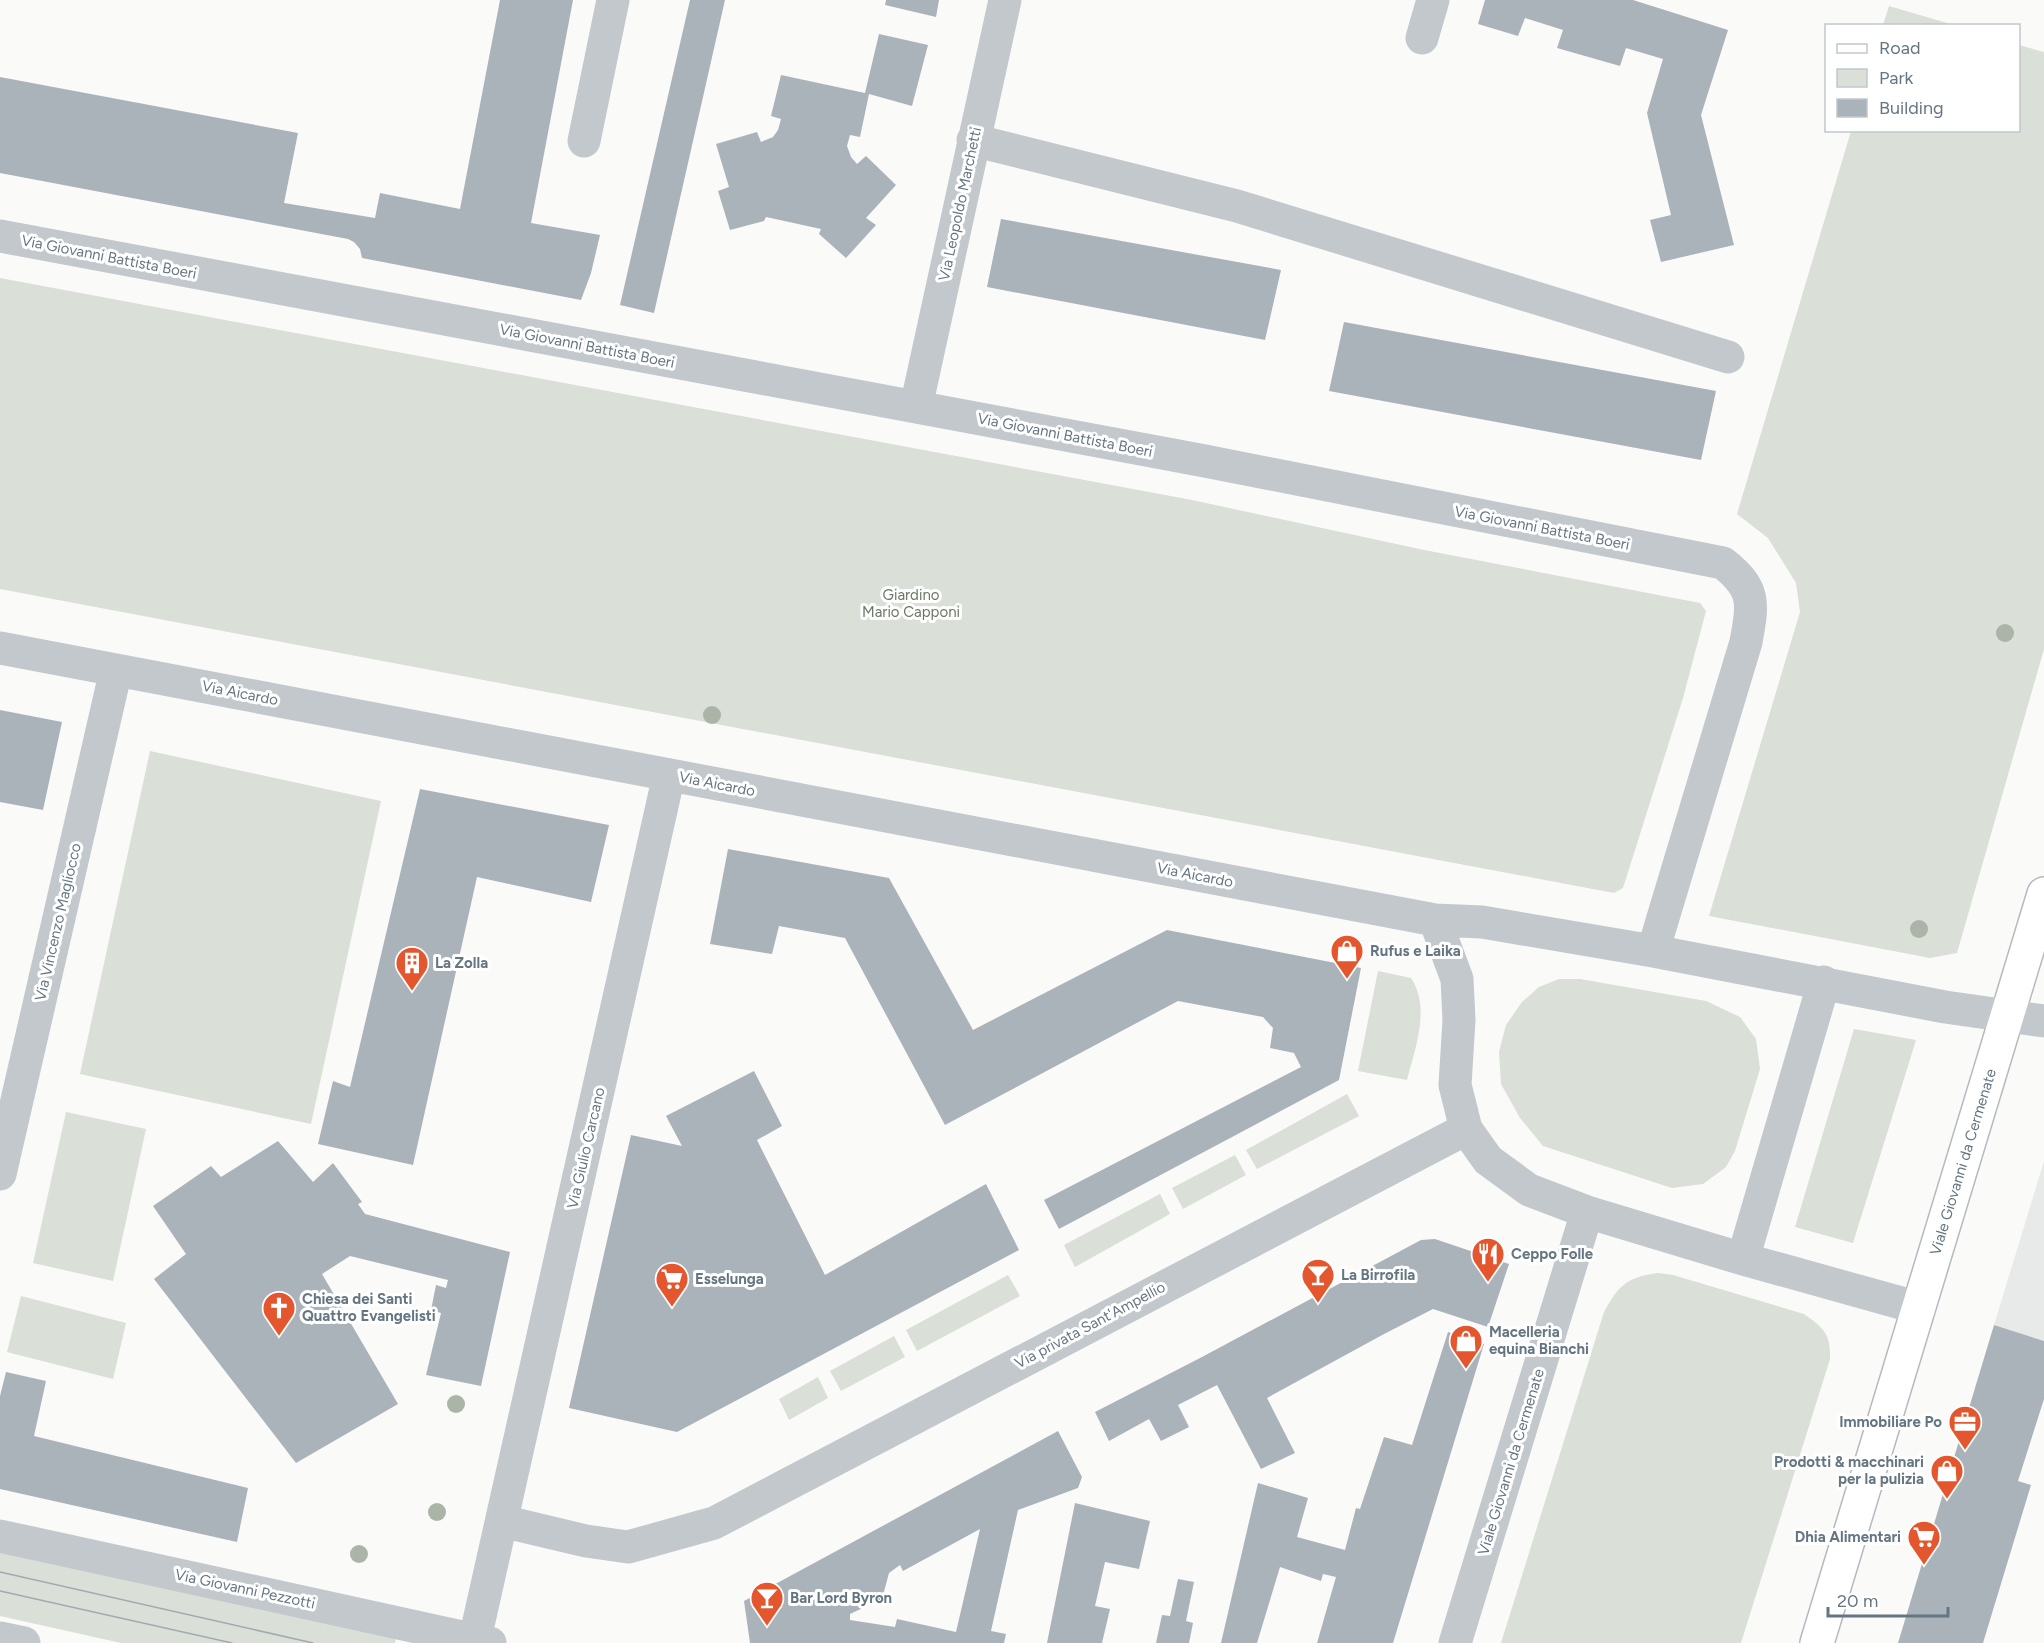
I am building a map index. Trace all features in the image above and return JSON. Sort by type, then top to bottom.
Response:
[{"type":"main road","name":"Viale Giovanni da Cermenate","points":[[1817,1643],[2044,894]]},
{"type":"street","points":[[584,141],[613,0]]},
{"type":"street","points":[[1422,38],[1433,0]]},
{"type":"street","name":"Via Leopoldo Marchetti","points":[[916,407],[1003,6]]},
{"type":"street","points":[[974,140],[1237,206],[1728,357]]},
{"type":"street","name":"Via Giovanni Battista Boeri","points":[[0,236],[1205,461],[1723,563],[1740,577],[1750,595],[1751,615],[1746,642],[1653,951]]},
{"type":"street","name":"Via Aicardo","points":[[0,648],[1435,920],[1482,922],[1653,951]]},
{"type":"street","name":"Via Vincenzo Magliocco","points":[[0,1174],[116,670]]},
{"type":"street","name":"Via Giulio Carcano","points":[[480,1642],[502,1521],[669,775]]},
{"type":"street","points":[[1435,920],[1457,979],[1459,1020],[1455,1085],[1466,1129],[1488,1160],[1529,1190],[1587,1212],[1743,1259],[1919,1308]]},
{"type":"street","points":[[1653,951],[1945,1007],[2044,1021]]},
{"type":"street","points":[[1743,1259],[1824,982]]},
{"type":"street","name":"Via privata Sant'Ampellio","points":[[502,1521],[586,1541],[628,1546],[714,1523],[1466,1129]]},
{"type":"street","name":"Viale Giovanni da Cermenate","points":[[1455,1643],[1587,1212]]},
{"type":"street","name":"Via Giovanni Pezzotti","points":[[0,1536],[480,1642]]},
{"type":"street","points":[[0,1638],[24,1643]]},
{"type":"shaded area","points":[[2044,1161],[2044,1341],[1994,1325]]},
{"type":"green space","points":[[1889,6],[1951,24],[1883,24]]},
{"type":"green space","points":[[2020,45],[2044,52],[2044,649],[1957,953],[1930,958],[1709,916],[1800,612],[1796,583],[1768,538],[1737,514],[1851,132],[2020,132]]},
{"type":"green space","name":"Giardino Mario Capponi","points":[[0,278],[1192,500],[1424,550],[1700,603],[1706,611],[1683,698],[1623,888],[1614,893],[0,589]]},
{"type":"green space","points":[[150,751],[381,801],[311,1124],[80,1074]]},
{"type":"green space","points":[[1378,971],[1411,978],[1417,990],[1420,1002],[1420,1028],[1407,1080],[1358,1071]]},
{"type":"green space","points":[[1559,979],[1580,979],[1706,1001],[1740,1017],[1756,1039],[1760,1069],[1735,1151],[1726,1167],[1703,1184],[1672,1188],[1543,1146],[1520,1118],[1501,1084],[1499,1052],[1506,1025],[1522,1002],[1539,987]]},
{"type":"green space","points":[[1854,1029],[1916,1040],[1853,1243],[1795,1227]]},
{"type":"green space","points":[[1347,1094],[1359,1116],[1257,1169],[1246,1150]]},
{"type":"green space","points":[[66,1112],[146,1129],[113,1281],[33,1263]]},
{"type":"green space","points":[[1235,1155],[1246,1175],[1183,1209],[1172,1188]]},
{"type":"green space","points":[[1160,1194],[1170,1214],[1075,1267],[1064,1245]]},
{"type":"green space","points":[[1658,1273],[1673,1275],[1804,1314],[1825,1332],[1829,1343],[1830,1359],[1741,1643],[1501,1643],[1604,1312],[1614,1295],[1625,1284],[1639,1277]]},
{"type":"green space","points":[[1008,1275],[1020,1296],[917,1351],[906,1330]]},
{"type":"green space","points":[[21,1296],[126,1323],[113,1379],[7,1352]]},
{"type":"green space","points":[[894,1336],[905,1357],[841,1391],[830,1371]]},
{"type":"green space","points":[[818,1377],[828,1398],[789,1420],[779,1399]]},
{"type":"green space","points":[[0,1544],[397,1634],[395,1643],[121,1643],[0,1616]]},
{"type":"building","points":[[500,0],[573,0],[531,223],[600,235],[591,273],[581,300],[362,258],[360,249],[348,239],[0,173],[0,77],[298,133],[284,203],[375,218],[380,193],[460,209]]},
{"type":"building","points":[[690,0],[725,0],[654,313],[620,305]]},
{"type":"building","points":[[886,0],[939,0],[936,17],[885,5]]},
{"type":"building","points":[[1485,0],[1633,0],[1728,30],[1701,115],[1734,245],[1661,262],[1650,220],[1671,215],[1647,113],[1663,59],[1626,48],[1620,66],[1557,48],[1563,30],[1525,18],[1518,36],[1478,24]]},
{"type":"building","points":[[879,34],[928,45],[912,106],[869,94],[860,137],[850,135],[847,146],[851,157],[857,164],[866,156],[896,185],[866,218],[876,225],[846,258],[819,234],[821,229],[766,217],[764,221],[730,230],[718,191],[729,187],[716,144],[757,132],[761,142],[773,137],[781,119],[771,116],[781,75],[865,93]]},
{"type":"building","points":[[1001,219],[1281,270],[1265,340],[987,287]]},
{"type":"building","points":[[1344,322],[1716,391],[1701,460],[1329,391]]},
{"type":"building","points":[[0,710],[62,722],[43,810],[0,802]]},
{"type":"building","name":"La Zolla","points":[[420,789],[609,825],[591,902],[477,877],[413,1165],[318,1144],[333,1081],[350,1087]]},
{"type":"building","points":[[728,849],[889,878],[973,1030],[1167,930],[1361,968],[1339,1080],[1059,1229],[1044,1200],[1301,1067],[1294,1053],[1270,1048],[1273,1028],[1263,1017],[1178,1001],[945,1125],[845,938],[779,926],[772,954],[710,944]]},
{"type":"building","points":[[754,1071],[782,1126],[757,1140],[825,1275],[986,1184],[1019,1250],[677,1432],[569,1408],[631,1135],[682,1146],[666,1116]]},
{"type":"building","name":"Chiesa dei Santi Quattro Evangelisti","points":[[278,1141],[313,1182],[333,1163],[362,1202],[358,1204],[365,1214],[510,1252],[481,1386],[426,1375],[441,1313],[431,1310],[436,1285],[446,1288],[448,1280],[350,1256],[322,1274],[398,1404],[296,1463],[154,1279],[186,1254],[153,1206],[211,1166],[221,1177]]},
{"type":"building","points":[[1435,1239],[1509,1264],[1488,1327],[1433,1309],[1267,1398],[1295,1453],[1261,1469],[1217,1385],[1178,1405],[1189,1427],[1161,1441],[1149,1419],[1109,1441],[1095,1412],[1421,1240]]},
{"type":"building","points":[[1994,1325],[2044,1341],[2044,1399],[2018,1481],[2031,1485],[1983,1643],[1898,1643]]},
{"type":"building","points":[[1448,1332],[1484,1344],[1393,1643],[1317,1643],[1336,1577],[1323,1574],[1321,1581],[1280,1567],[1257,1643],[1221,1643],[1258,1483],[1308,1498],[1297,1537],[1345,1550],[1356,1508],[1360,1509],[1384,1437],[1412,1445]]},
{"type":"building","points":[[6,1372],[46,1381],[34,1436],[248,1488],[237,1542],[0,1489],[0,1396]]},
{"type":"building","points":[[1058,1431],[1082,1477],[1078,1488],[1018,1510],[991,1631],[1006,1634],[1004,1643],[750,1643],[744,1601]],"holes":[[[980,1529],[956,1632],[897,1619],[895,1627],[850,1620],[850,1614],[882,1599],[889,1573],[900,1565],[903,1571]]]},
{"type":"building","points":[[1075,1503],[1150,1521],[1139,1569],[1105,1562],[1095,1606],[1110,1609],[1102,1643],[1047,1643]]},
{"type":"building","points":[[1178,1579],[1194,1582],[1186,1621],[1193,1623],[1189,1643],[1156,1643],[1162,1615],[1170,1616]]},
{"type":"tram line","points":[[0,1572],[313,1643]]},
{"type":"tram line","points":[[0,1591],[232,1643]]},
{"type":"place","name":"Rufus e Laika","points":[[1347,980]]},
{"type":"place","name":"La Zolla","points":[[412,992]]},
{"type":"place","name":"Ceppo Folle","points":[[1488,1283]]},
{"type":"place","name":"La Birrofila","points":[[1318,1304]]},
{"type":"place","name":"Esselunga","points":[[672,1308]]},
{"type":"place","name":"Chiesa dei Santi Quattro Evangelisti","points":[[279,1337]]},
{"type":"place","name":"Macelleria equina Bianchi","points":[[1466,1370]]},
{"type":"place","name":"Immobiliare Po","points":[[1965,1451]]},
{"type":"place","name":"Prodotti & macchinari per la pulizia","points":[[1947,1500]]},
{"type":"place","name":"Dhia Alimentari","points":[[1924,1566]]},
{"type":"place","name":"Bar Lord Byron","points":[[767,1627]]}]
